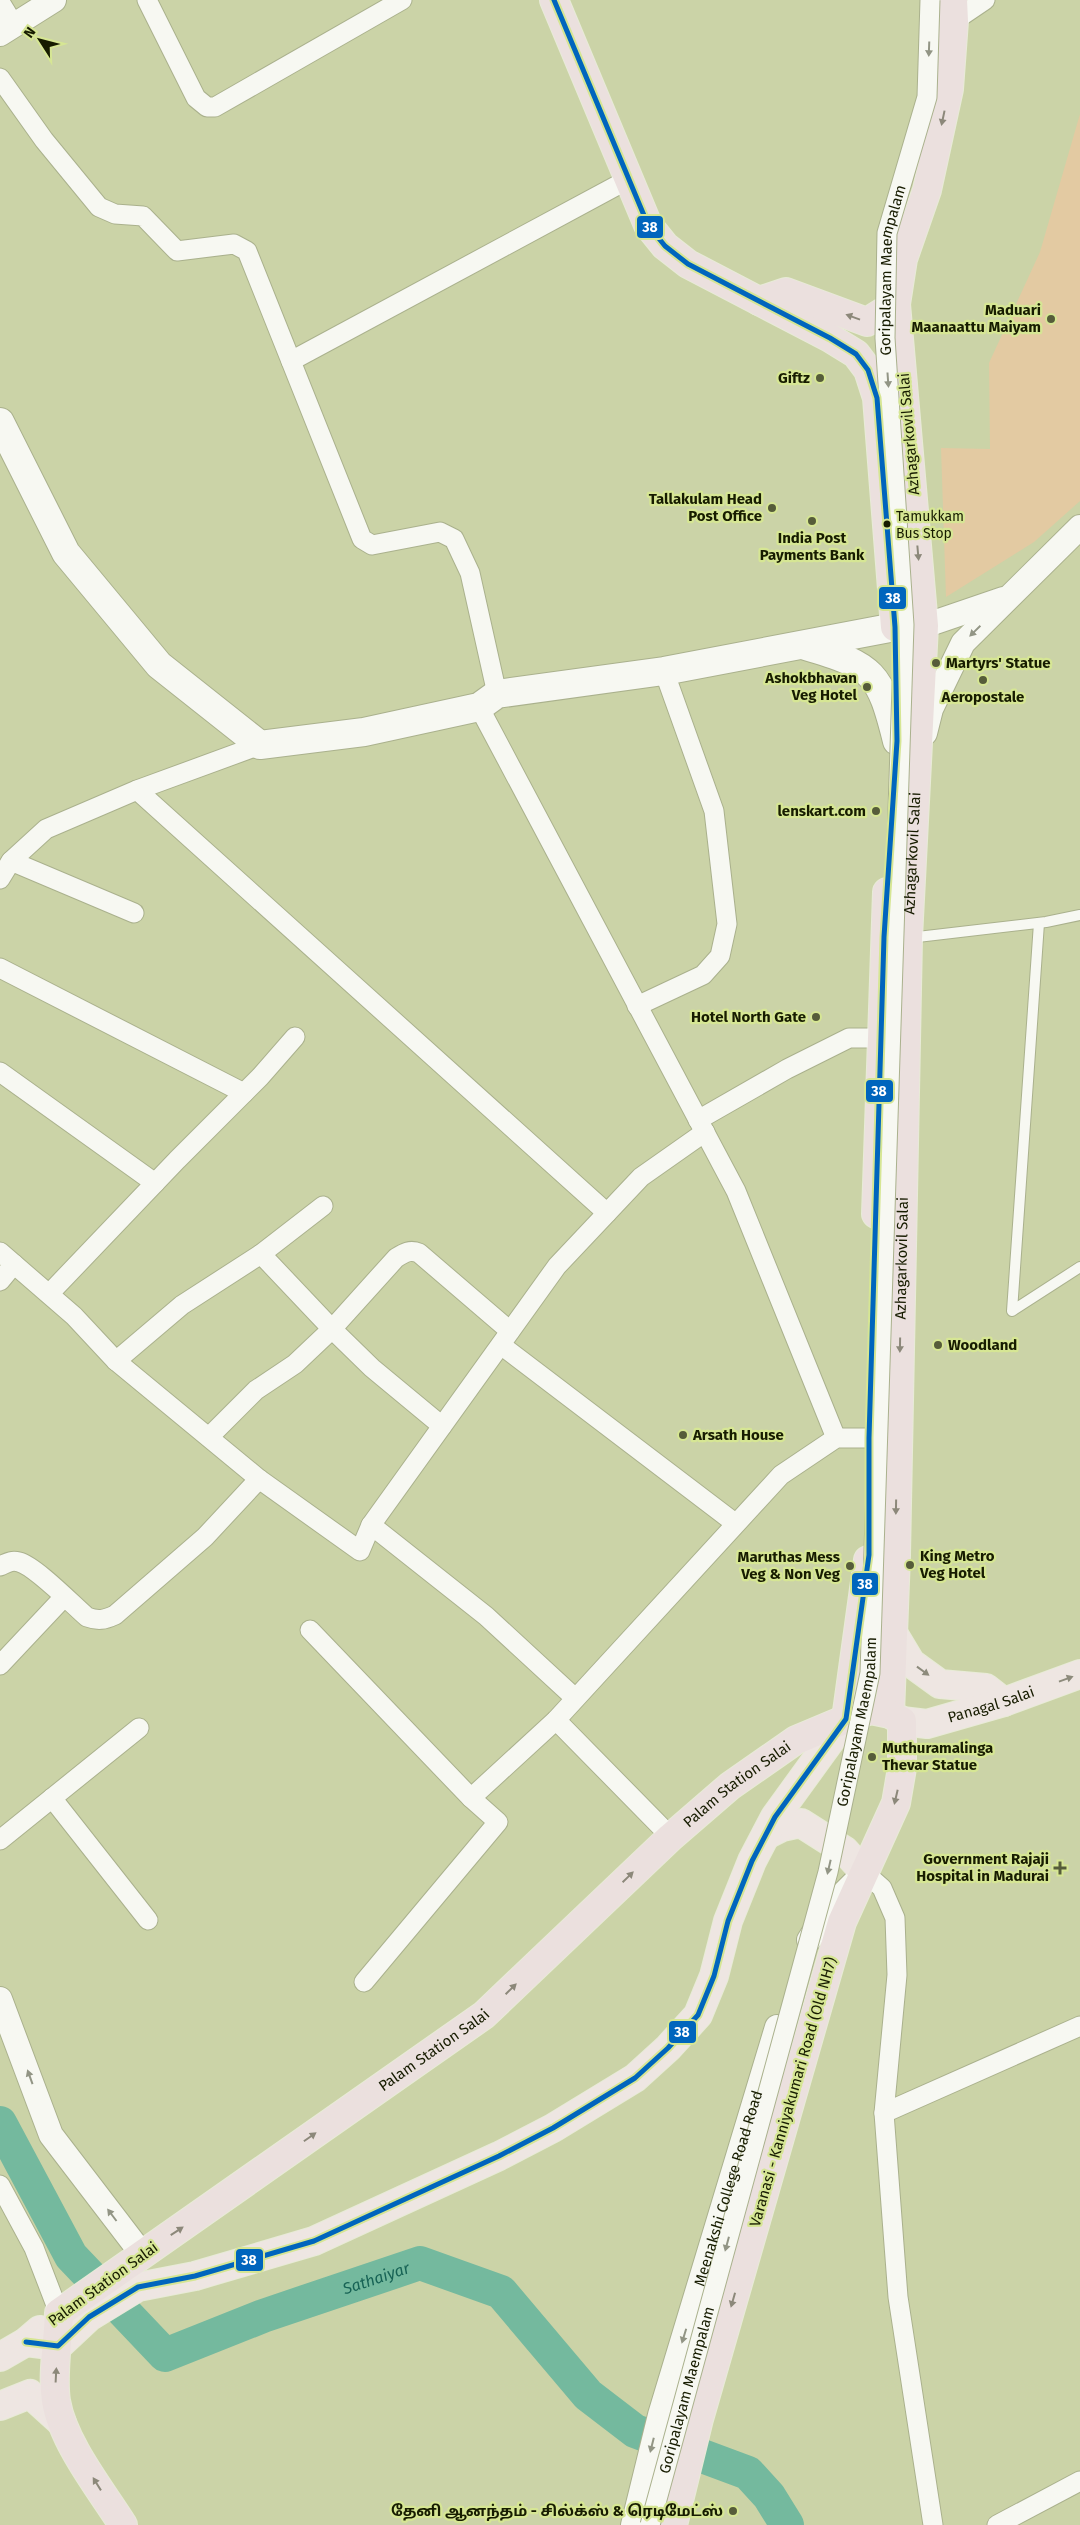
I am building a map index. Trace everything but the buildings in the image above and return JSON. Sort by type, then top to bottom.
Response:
[{"type":"highway","points":[[554,0],[648,225],[665,246],[688,264],[759,301],[786,292],[867,322],[896,304]]},
{"type":"highway","name":"Azhagarkovil Salai","points":[[896,1718],[893,1634],[908,938],[924,626],[896,304],[903,259],[927,190],[949,89],[954,10]]},
{"type":"highway","name":"Azhagarkovil Salai","points":[[759,301],[856,354],[868,370],[877,398],[895,627],[897,741],[884,937],[869,1438],[869,1554],[846,1719]]},
{"type":"highway","points":[[846,1719],[871,1710],[896,1718]]},
{"type":"highway","name":"Varanasi - Kanniyakumari Road (Old NH7)","points":[[673,2525],[699,2419],[842,1922],[896,1803],[902,1768],[896,1718]]},
{"type":"highway","name":"Palam Station Salai","points":[[58,2314],[134,2270],[179,2231],[484,2015],[671,1837],[730,1786],[796,1740],[846,1719]]},
{"type":"highway","points":[[58,2314],[56,2401],[62,2423],[76,2451],[123,2525]]},
{"type":"main road","points":[[0,422],[66,553],[159,665],[260,745],[364,732],[488,701],[664,671],[895,627]]},
{"type":"main road","points":[[802,645],[844,657],[862,668],[878,684],[887,702],[897,741]]},
{"type":"main road","points":[[893,1634],[911,1663],[940,1684],[986,1688],[1004,1702]]},
{"type":"main road","name":"Panagal Salai","points":[[896,1718],[927,1724],[1004,1702],[1080,1674]]},
{"type":"main road","points":[[26,2342],[58,2346],[134,2270],[196,2276],[314,2241],[499,2156],[553,2128],[635,2078],[668,2048],[698,2015],[714,1976],[728,1921],[752,1861],[775,1817],[846,1719]]},
{"type":"main road","points":[[766,1834],[782,1827],[801,1823],[845,1850],[864,1872]]},
{"type":"main road","name":"Palam Station Salai","points":[[0,2356],[26,2342],[58,2314]]},
{"type":"main road","points":[[4,2404],[30,2394],[62,2423]]},
{"type":"street","points":[[0,2],[7,30],[54,0]]},
{"type":"street","points":[[147,0],[196,98],[206,107],[215,107],[402,0]]},
{"type":"street","name":"Goripalayam Maempalam","points":[[650,2525],[828,1872],[870,1673],[904,625],[885,338],[887,234],[927,97],[930,0]]},
{"type":"street","points":[[954,10],[985,0]]},
{"type":"street","points":[[0,78],[50,147],[100,207],[114,214],[143,216],[177,251],[234,244],[247,251],[362,539],[372,545],[440,532],[448,534],[458,546],[470,573],[488,701],[638,1006],[736,1191],[836,1438]]},
{"type":"street","points":[[291,361],[629,179]]},
{"type":"street","points":[[917,761],[931,709],[963,643],[1080,527]]},
{"type":"street","points":[[924,626],[1010,597]]},
{"type":"street","points":[[638,1006],[703,975],[720,956],[727,924],[714,811],[664,671]]},
{"type":"street","points":[[0,879],[11,861],[46,829],[137,790],[260,745]]},
{"type":"street","points":[[137,790],[607,1213]]},
{"type":"street","points":[[11,861],[134,913]]},
{"type":"street","points":[[0,968],[244,1093]]},
{"type":"street","points":[[49,1294],[244,1093],[295,1037]]},
{"type":"street","points":[[0,1252],[74,1316],[116,1361],[259,1479],[360,1551],[371,1525],[557,1266],[641,1177],[701,1126],[788,1069],[849,1038],[881,1038]]},
{"type":"street","points":[[0,1072],[155,1183]]},
{"type":"street","points":[[116,1361],[182,1305],[261,1254],[324,1206]]},
{"type":"street","points":[[209,1437],[256,1390],[295,1364],[332,1330],[396,1258],[405,1252],[414,1251],[432,1263],[505,1338],[735,1523]]},
{"type":"street","points":[[261,1254],[332,1330],[372,1368],[442,1426]]},
{"type":"street","points":[[0,1281],[14,1264]]},
{"type":"street","points":[[471,1798],[556,1720],[780,1476],[836,1438],[869,1438]]},
{"type":"street","points":[[0,1566],[11,1561],[20,1562],[31,1568],[86,1617],[96,1621],[104,1620],[115,1614],[205,1537],[259,1479]]},
{"type":"street","points":[[371,1525],[486,1616],[575,1698]]},
{"type":"street","points":[[0,1665],[64,1598]]},
{"type":"street","points":[[310,1630],[471,1798],[498,1822],[364,1982]]},
{"type":"street","points":[[556,1720],[671,1837]]},
{"type":"street","points":[[0,1840],[139,1728]]},
{"type":"street","points":[[52,1798],[148,1920]]},
{"type":"street","points":[[864,1872],[882,1888],[896,1918],[897,1975],[884,2113],[898,2297],[933,2525]]},
{"type":"street","name":"Meenakshi College Road Road","points":[[633,2525],[660,2415],[791,1979],[811,1935],[831,1906],[864,1872]]},
{"type":"street","points":[[0,2000],[51,2135],[134,2270]]},
{"type":"street","points":[[884,2113],[1080,2026]]},
{"type":"street","points":[[0,2185],[34,2248],[58,2314]]},
{"type":"street","points":[[997,2525],[1080,2481]]},
{"type":"lane","points":[[908,938],[1039,923],[1080,915]]},
{"type":"lane","points":[[1039,923],[1012,1312],[1080,1267]]},
{"type":"shaded area","points":[[1080,114],[1080,501],[1034,542],[946,597],[941,448],[990,449],[989,363],[1040,252]]},
{"type":"waterway","name":"Sathaiyar","points":[[0,2123],[71,2256],[165,2355],[263,2316],[420,2263],[501,2292],[588,2395],[635,2431],[748,2473],[769,2496],[787,2525]]},
{"type":"transit line","name":"38","points":[[26,2342],[58,2346],[89,2317],[138,2287],[195,2276],[314,2241],[499,2156],[553,2128],[635,2078],[668,2048],[698,2015],[714,1976],[728,1921],[752,1861],[775,1817],[846,1719],[869,1555],[869,1438],[884,937],[897,741],[895,627],[877,398],[868,370],[856,354],[830,338],[688,264],[665,246],[648,225],[554,0]]},
{"type":"place","name":"Maduari Maanaattu Maiyam","points":[[1051,319]]},
{"type":"place","name":"Giftz","points":[[820,378]]},
{"type":"place","name":"Tallakulam Head Post Office","points":[[772,508]]},
{"type":"place","name":"India Post Payments Bank","points":[[812,521]]},
{"type":"place","name":"Tamukkam Bus Stop","points":[[887,524]]},
{"type":"place","name":"Martyrs' Statue","points":[[936,663]]},
{"type":"place","name":"Aeropostale","points":[[983,680]]},
{"type":"place","name":"Ashokbhavan Veg Hotel","points":[[867,687]]},
{"type":"place","name":"lenskart.com","points":[[876,811]]},
{"type":"place","name":"Hotel North Gate","points":[[816,1017]]},
{"type":"place","name":"Woodland","points":[[938,1345]]},
{"type":"place","name":"Arsath House","points":[[683,1435]]},
{"type":"place","name":"King Metro Veg Hotel","points":[[910,1565]]},
{"type":"place","name":"Maruthas Mess Veg & Non Veg","points":[[850,1566]]},
{"type":"place","name":"Muthuramalinga Thevar Statue","points":[[872,1757]]},
{"type":"place","name":"Government Rajaji Hospital in Madurai","points":[[1060,1868]]},
{"type":"place","name":"தேனி ஆனந்தம் - சில்க்ஸ் & ரெடிமேட்ஸ்","points":[[733,2511]]}]
